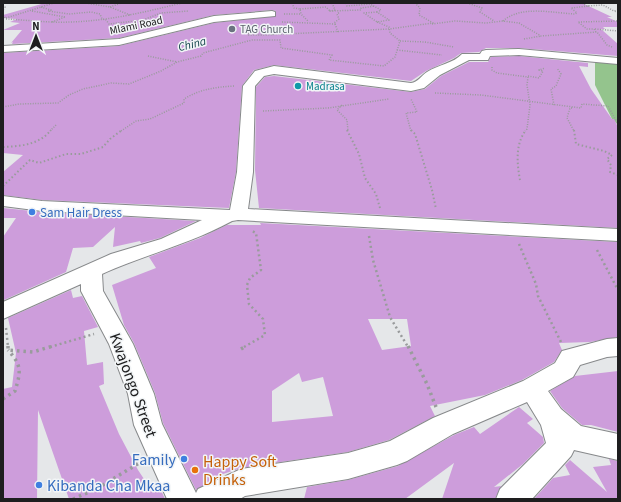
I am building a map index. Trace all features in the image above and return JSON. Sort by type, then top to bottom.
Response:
[{"type":"street","name":"Mlami Road","points":[[3,49],[118,42],[214,19],[254,14],[276,20]]},
{"type":"street","points":[[11,308],[118,259],[168,243],[232,215],[245,172],[249,86],[257,74],[264,71],[274,70],[416,89],[424,80],[447,66],[461,62],[465,57],[484,58],[486,54],[495,52],[545,60],[618,62]]},
{"type":"street","points":[[3,201],[42,206],[587,232],[618,235]]},
{"type":"street","name":"Kwajongo Street","points":[[91,271],[92,291],[113,327],[140,394],[148,425],[155,444],[183,499]]},
{"type":"street","points":[[209,499],[241,483],[348,466],[397,452],[443,426],[539,399],[564,370],[571,358],[607,348],[618,347]]},
{"type":"street","points":[[539,399],[573,437],[618,447]]},
{"type":"street","points":[[511,499],[561,447],[554,422],[539,399]]},
{"type":"path","points":[[45,3],[53,4]]},
{"type":"path","points":[[86,3],[110,7],[130,15]]},
{"type":"path","points":[[110,7],[121,3]]},
{"type":"path","points":[[128,3],[137,3]]},
{"type":"path","points":[[3,15],[6,18],[49,23],[105,20],[182,3]]},
{"type":"path","points":[[292,3],[294,8],[326,7],[330,11],[340,12],[361,10],[361,8],[376,6]]},
{"type":"path","points":[[330,11],[335,10],[332,3]]},
{"type":"path","points":[[346,3],[347,6],[368,4],[376,6],[382,11],[364,13],[389,29],[390,33],[400,41],[426,42],[461,48],[465,57]]},
{"type":"path","points":[[415,3],[420,8],[419,15],[433,23],[424,25]]},
{"type":"path","points":[[467,3],[482,8],[480,12],[495,22]]},
{"type":"path","points":[[582,3],[587,6]]},
{"type":"path","points":[[6,18],[53,4]]},
{"type":"path","points":[[503,21],[506,17],[528,11],[575,14],[576,13],[571,8],[602,5],[614,11],[618,11]]},
{"type":"path","points":[[42,7],[52,10],[48,11],[69,14],[91,12],[100,14],[102,19],[108,24],[129,23],[144,20],[163,13],[191,10]]},
{"type":"path","points":[[300,9],[301,14],[309,22]]},
{"type":"path","points":[[30,10],[65,17]]},
{"type":"path","points":[[335,24],[334,23],[339,19],[337,14],[340,12]]},
{"type":"path","points":[[377,22],[390,20],[378,12]]},
{"type":"path","points":[[163,13],[174,16]]},
{"type":"path","points":[[49,23],[69,14]]},
{"type":"path","points":[[254,14],[248,21],[250,28],[247,35],[389,29],[455,21],[503,21],[519,23],[541,36],[579,32],[597,32]]},
{"type":"path","points":[[276,20],[301,14]]},
{"type":"path","points":[[276,20],[309,22],[316,24],[335,24]]},
{"type":"path","points":[[272,35],[276,20]]},
{"type":"path","points":[[618,21],[578,22],[587,29],[618,31]]},
{"type":"path","points":[[335,24],[338,32]]},
{"type":"path","points":[[594,29],[607,44],[618,48]]},
{"type":"path","points":[[3,107],[19,104],[58,104],[70,95],[83,89],[112,83],[129,84],[177,62],[252,40],[280,40],[280,48],[318,54],[330,54],[332,55],[329,60],[384,66],[395,57],[400,41]]},
{"type":"path","points":[[397,50],[465,57]]},
{"type":"path","points":[[148,56],[177,62]]},
{"type":"path","points":[[484,58],[494,61],[495,64],[492,70],[497,73],[540,78],[543,71],[539,70],[545,68],[545,60]]},
{"type":"path","points":[[545,60],[558,69],[558,73],[561,74],[556,86],[551,89],[554,105]]},
{"type":"path","points":[[520,75],[528,78],[527,85],[529,90],[527,129],[520,138],[519,154],[516,161],[520,180]]},
{"type":"path","points":[[3,186],[30,160],[39,163],[61,155],[81,154],[103,147],[110,139],[136,121],[150,119],[184,104],[184,99],[206,88],[249,86]]},
{"type":"path","points":[[438,225],[434,192],[422,160],[415,134],[411,132],[406,118],[406,113],[417,111],[410,98],[416,89],[582,108]]},
{"type":"path","points":[[248,107],[259,112],[328,108],[342,104],[391,99]]},
{"type":"path","points":[[342,104],[337,110],[347,120],[346,129],[358,151],[369,186],[375,190],[379,200],[373,222],[390,317],[400,331],[428,384],[443,426]]},
{"type":"path","points":[[582,108],[582,104],[608,106],[618,124]]},
{"type":"path","points":[[582,108],[570,108],[569,116],[567,118],[572,124],[576,134],[576,144],[584,148],[607,151],[612,155],[607,159],[611,165],[610,172],[618,175]]},
{"type":"path","points":[[3,147],[23,146],[44,139],[56,125]]},
{"type":"path","points":[[513,229],[511,224],[536,284],[538,296],[557,336],[571,358]]},
{"type":"path","points":[[241,349],[265,335],[264,319],[249,304],[246,285],[250,278],[261,270],[256,233],[250,229]]},
{"type":"path","points":[[587,232],[589,233],[618,290]]},
{"type":"path","points":[[3,398],[15,391],[21,373],[20,363],[8,350],[6,325],[21,311],[11,308]]},
{"type":"path","points":[[8,350],[33,352],[88,334],[103,332],[113,327]]},
{"type":"path","points":[[73,499],[96,489],[142,461],[155,444]]},
{"type":"green space","points":[[595,59],[618,62],[618,125],[612,119],[595,85]]},
{"type":"building","points":[[45,3],[582,3],[612,17],[607,17],[618,22],[618,27],[603,27],[605,29],[601,29],[618,44],[618,56],[519,48],[486,48],[479,52],[461,53],[454,58],[426,71],[411,81],[274,65],[254,70],[242,86],[236,172],[229,208],[42,200],[3,195],[3,172],[23,155],[3,153],[3,53],[119,46],[214,23],[276,16],[276,11],[272,10],[214,15],[119,38],[12,44],[13,42],[11,43],[22,30],[3,30],[20,23],[10,22],[17,19],[3,18],[3,15]]},
{"type":"building","points":[[519,56],[588,63],[588,67],[579,66],[591,89],[612,119],[614,119],[618,127],[618,228],[259,208],[255,170],[256,87],[265,77],[274,76],[411,92],[425,89],[441,76],[469,62],[488,62],[491,57]]},
{"type":"building","points":[[3,208],[42,212],[196,221],[160,238],[141,243],[140,241],[113,247],[115,227],[93,247],[73,248],[66,272],[4,300],[3,237],[16,218],[3,218]]},
{"type":"building","points":[[260,223],[618,242],[618,337],[590,342],[559,343],[562,350],[554,362],[522,380],[485,395],[430,406],[435,416],[389,440],[348,452],[241,468],[223,474],[196,490],[163,423],[155,393],[134,343],[124,325],[112,285],[156,268],[149,257],[200,238],[227,225],[261,225]],"holes":[[[368,319],[407,319],[411,346],[382,350]],[[299,373],[302,382],[323,377],[333,416],[272,422],[272,391]]]},
{"type":"building","points":[[71,290],[73,298],[82,296],[98,327],[84,331],[87,365],[103,362],[104,384],[99,386],[119,434],[138,470],[152,491],[159,486],[165,499],[69,499],[38,410],[37,499],[3,499],[3,389],[12,387],[16,353],[8,318]]},
{"type":"building","points":[[618,371],[618,432],[591,425],[582,425],[562,408],[550,391],[575,376]]},
{"type":"building","points":[[519,407],[533,419],[527,423],[543,437],[544,443],[523,464],[494,487],[501,486],[495,499],[442,499],[454,463],[405,499],[304,499],[307,487],[348,480],[398,466],[454,435],[474,427],[480,434]]},
{"type":"building","points":[[609,459],[618,461],[618,499],[534,499],[553,478],[570,475],[565,465],[570,460],[607,492],[593,467],[611,465]]},
{"type":"place","name":"TAG Church","points":[[232,29]]},
{"type":"place","name":"Madrasa","points":[[298,86]]},
{"type":"place","name":"Sam Hair Dress","points":[[32,212]]},
{"type":"place","name":"Family","points":[[184,459]]},
{"type":"place","name":"Happy Soft Drinks","points":[[195,470]]},
{"type":"place","name":"Kibanda Cha Mkaa","points":[[39,485]]},
{"type":"water label","name":"China","points":[[192,44]]}]
